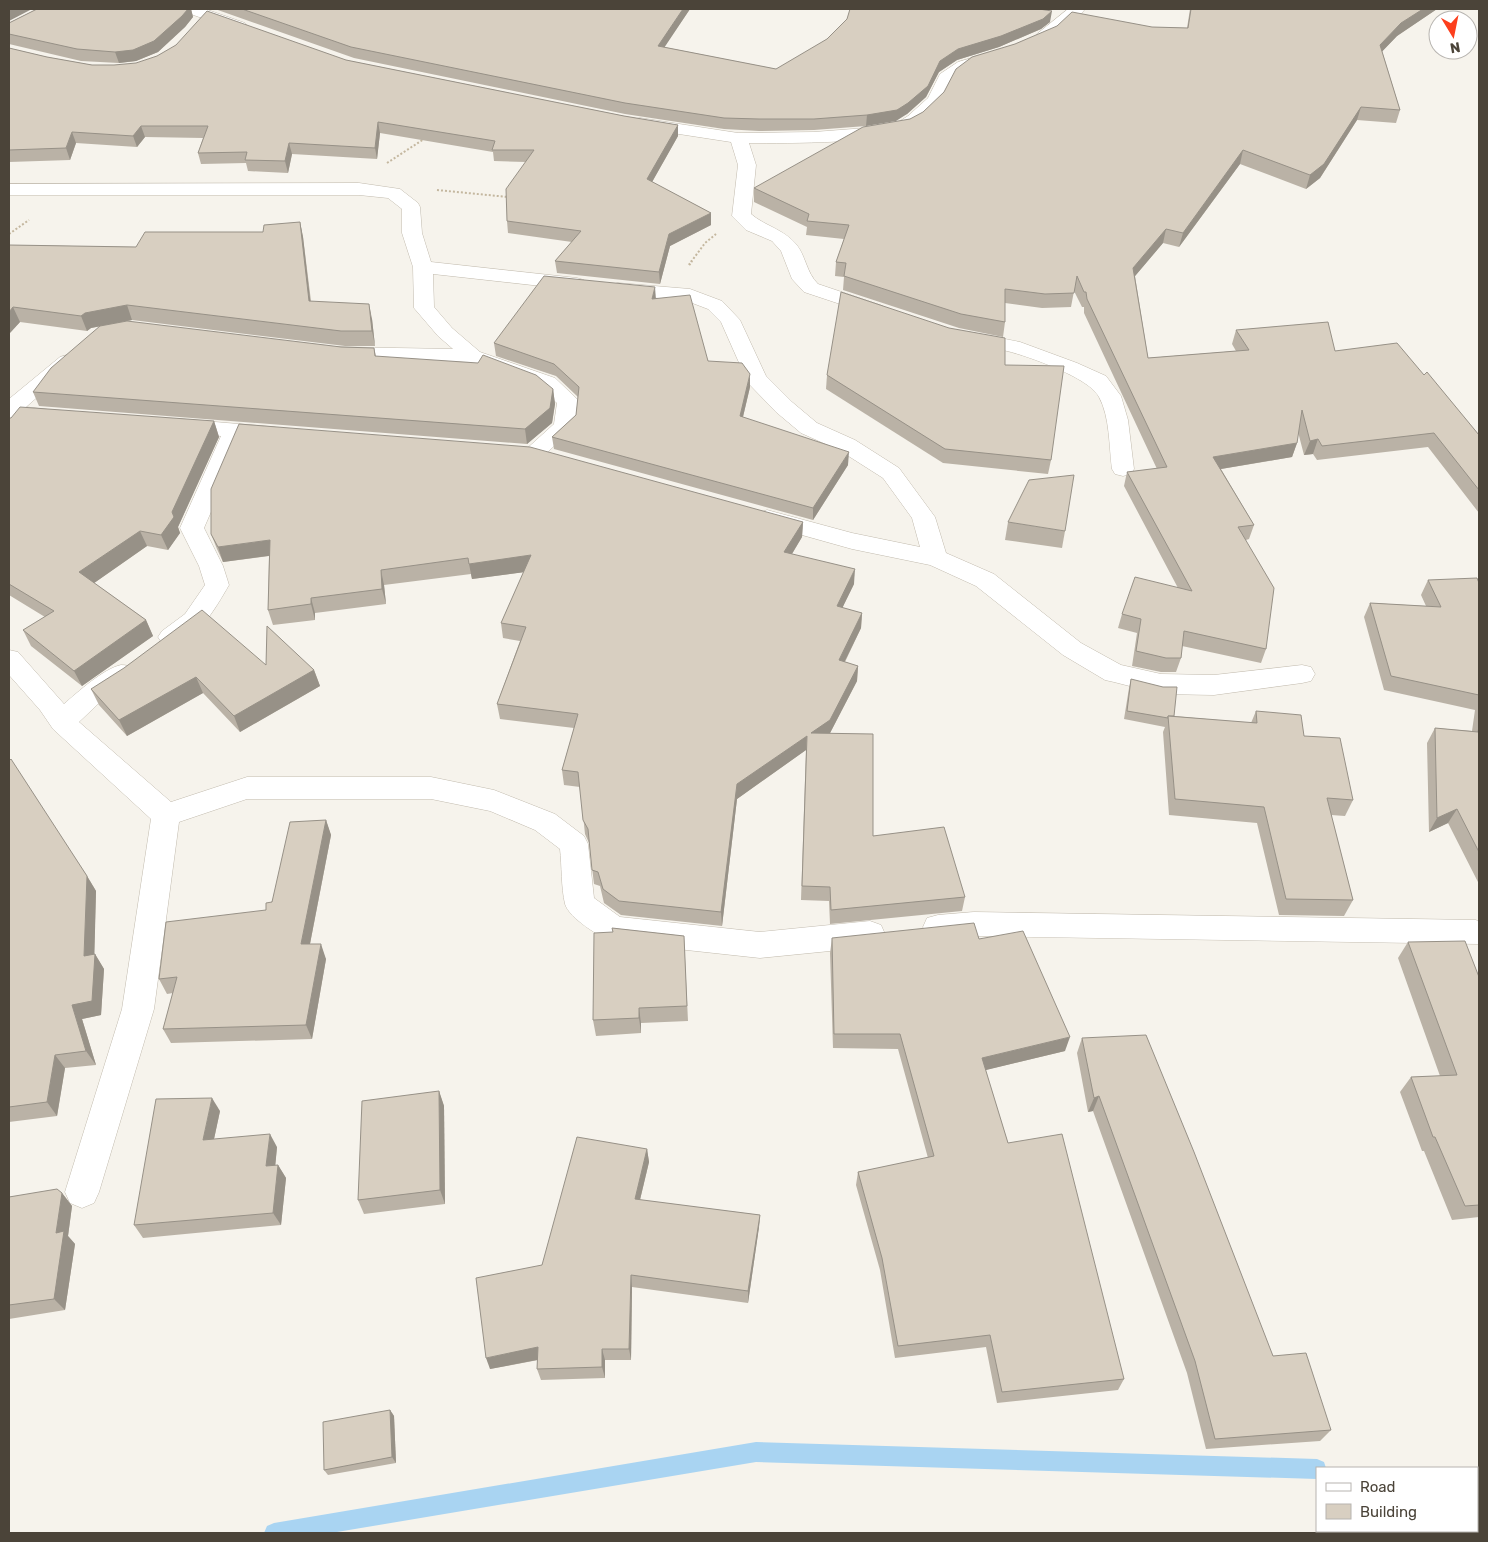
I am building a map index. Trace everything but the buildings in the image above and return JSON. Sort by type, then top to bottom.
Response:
[{"type":"street","points":[[1031,42],[1048,34],[1077,9]]},
{"type":"street","points":[[196,26],[199,11],[252,30]]},
{"type":"street","points":[[625,121],[738,138],[814,138],[902,127],[914,120],[934,100],[946,78],[964,65],[1006,52]]},
{"type":"street","points":[[738,138],[747,165],[740,216],[753,226],[779,237],[790,249],[802,279],[811,288],[890,315]]},
{"type":"street","points":[[9,190],[359,189],[394,194],[411,207],[412,233],[423,267],[424,308],[445,332],[473,356]]},
{"type":"street","points":[[423,267],[690,296],[715,305],[730,320],[756,378],[784,407],[810,428],[847,445],[891,473],[923,517],[936,558]]},
{"type":"street","points":[[947,333],[1013,346],[1070,367],[1098,381],[1110,396],[1117,420],[1123,469]]},
{"type":"street","points":[[9,411],[83,347]]},
{"type":"street","points":[[319,350],[345,354],[473,356],[547,383],[568,401],[565,426],[523,453],[561,461]]},
{"type":"street","points":[[9,411],[78,418]]},
{"type":"street","points":[[156,424],[292,436]]},
{"type":"street","points":[[62,722],[90,697],[194,620],[217,585],[211,566],[192,528],[235,431]]},
{"type":"street","points":[[747,512],[852,541],[936,558],[985,580],[1072,648],[1114,673],[1161,684],[1214,685],[1302,674]]},
{"type":"street","points":[[9,659],[49,703],[62,722],[166,815]]},
{"type":"street","points":[[166,815],[247,788],[431,788],[494,801],[545,822],[574,844],[580,904],[613,929],[760,945],[974,924],[1476,933]]},
{"type":"street","points":[[82,1192],[138,1009],[166,815]]},
{"type":"path","points":[[359,189],[392,159],[426,138]]},
{"type":"path","points":[[394,194],[434,189],[509,197]]},
{"type":"path","points":[[669,294],[704,243],[740,216]]},
{"type":"waterway","points":[[274,1533],[756,1452],[1316,1469]]}]
